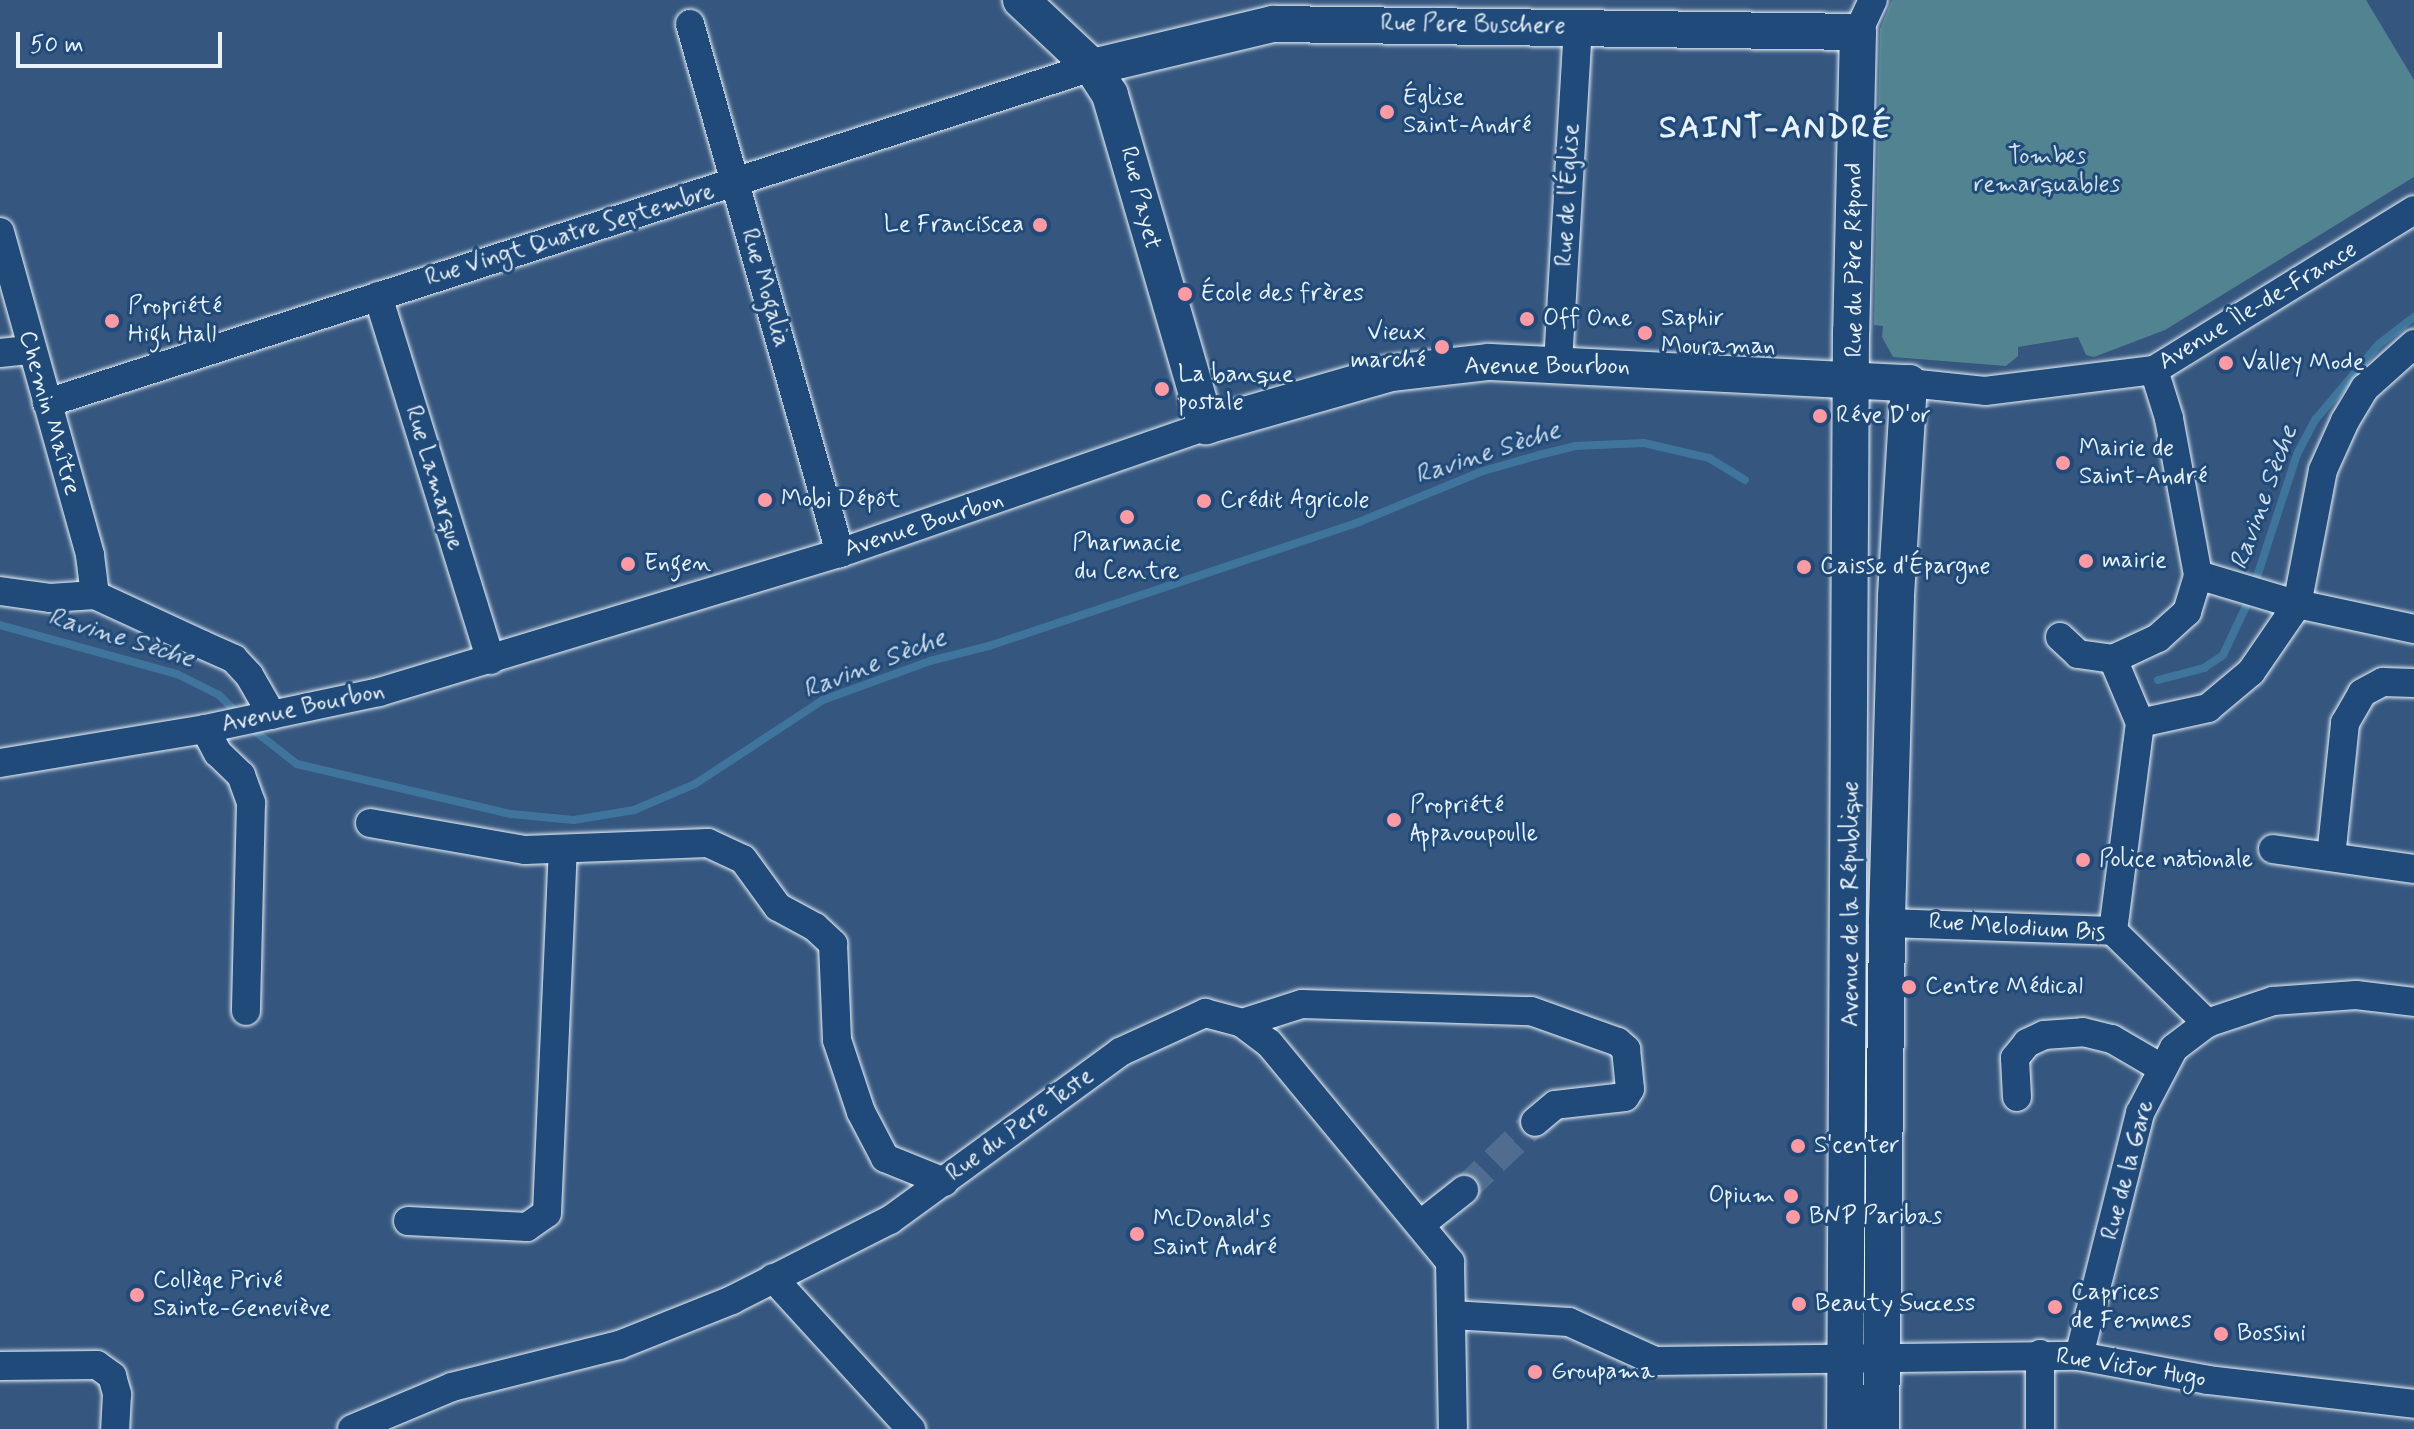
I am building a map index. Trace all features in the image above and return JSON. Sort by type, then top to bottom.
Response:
[{"type":"main road","name":"Rue Payet","points":[[1021,0],[1092,67],[1119,117],[1206,426]]},
{"type":"main road","name":"Rue Pere Buschere","points":[[1092,67],[1273,24],[1858,32]]},
{"type":"main road","name":"Rue du Père Répond","points":[[1854,378],[1858,32]]},
{"type":"main road","name":"Avenue Bourbon","points":[[1206,426],[1391,373],[1489,362],[1854,378]]},
{"type":"main road","name":"Avenue Île-de-France","points":[[1854,378],[1909,383]]},
{"type":"main road","name":"Avenue de la République","points":[[1845,1429],[1854,378]]},
{"type":"main road","name":"Avenue de la République","points":[[1881,1429],[1887,923],[1896,597],[1909,383]]},
{"type":"street","name":"Rue du Père Répond","points":[[1858,32],[1873,0]]},
{"type":"street","name":"Rue Mogalia","points":[[690,24],[840,553]]},
{"type":"street","name":"Rue de l'Église","points":[[1558,363],[1578,28]]},
{"type":"street","name":"Rue Vingt Quatre Septembre","points":[[47,403],[1092,67]]},
{"type":"street","name":"Avenue Île-de-France","points":[[1909,383],[1985,391],[2154,370],[2414,210]]},
{"type":"street","name":"Chemin Maître","points":[[0,232],[90,555],[95,595]]},
{"type":"street","name":"Rue Lamarque","points":[[378,296],[491,660]]},
{"type":"street","points":[[2140,723],[2208,708],[2251,672],[2293,604],[2323,470],[2345,421],[2365,388],[2414,344]]},
{"type":"street","points":[[0,353],[31,350]]},
{"type":"street","points":[[2060,637],[2078,654],[2113,659],[2158,638],[2187,612],[2198,575],[2169,418],[2154,370]]},
{"type":"street","name":"Avenue Bourbon","points":[[0,763],[213,728],[491,660],[840,553],[1206,426]]},
{"type":"street","points":[[2198,575],[2293,604],[2414,629]]},
{"type":"street","points":[[0,591],[50,598],[95,595],[234,659],[263,694],[266,716]]},
{"type":"street","points":[[2113,659],[2140,723],[2113,931]]},
{"type":"street","points":[[2331,857],[2345,723],[2362,693],[2383,682],[2414,683]]},
{"type":"street","points":[[213,728],[218,753],[241,775],[251,803],[246,1011]]},
{"type":"street","points":[[370,823],[454,841],[563,852],[708,843],[743,859],[778,907],[833,944],[837,1040],[861,1112],[885,1158],[944,1182]]},
{"type":"street","points":[[2273,849],[2414,869]]},
{"type":"street","points":[[408,1221],[527,1227],[547,1213],[563,852]]},
{"type":"street","name":"Rue Melodium Bis","points":[[1887,923],[2113,931],[2207,1023]]},
{"type":"street","name":"Rue de la Gare","points":[[2079,1356],[2140,1113],[2160,1067],[2174,1048],[2207,1023],[2273,1001],[2356,995],[2414,1002]]},
{"type":"street","points":[[1242,1023],[1302,1004],[1531,1011],[1618,1042],[1626,1049],[1630,1089],[1625,1097],[1555,1105],[1535,1122]]},
{"type":"street","name":"Rue du Pere Teste","points":[[352,1429],[381,1423],[452,1387],[619,1345],[773,1278],[890,1220],[1120,1052],[1205,1013],[1242,1023],[1269,1043],[1450,1262],[1453,1429]]},
{"type":"street","points":[[2017,1097],[2015,1058],[2027,1043],[2044,1035],[2083,1032],[2112,1039],[2160,1067]]},
{"type":"street","points":[[1421,1224],[1464,1190]]},
{"type":"street","points":[[773,1278],[911,1429]]},
{"type":"street","name":"Rue Victor Hugo","points":[[1452,1315],[1569,1322],[1655,1361],[2040,1354],[2079,1356],[2119,1366],[2414,1404]]},
{"type":"street","points":[[2088,1322],[2119,1366]]},
{"type":"street","points":[[2040,1354],[2040,1429]]},
{"type":"street","points":[[0,1366],[97,1365],[112,1376],[117,1394],[115,1429]]},
{"type":"green space","name":"Tombes remarquables","points":[[1892,0],[2366,0],[2414,80],[2414,177],[2165,330],[2094,357],[2086,355],[2078,337],[2018,347],[2018,356],[2006,366],[1893,357],[1882,337],[1883,326],[1874,325],[1880,29]]},
{"type":"waterway","name":"Ravine Sèche","points":[[2158,680],[2204,668],[2223,655],[2250,598],[2297,454],[2316,419],[2379,344],[2414,317]]},
{"type":"waterway","name":"Ravine Sèche","points":[[247,725],[297,764],[511,814],[574,820],[634,810],[695,784],[823,700],[930,661],[989,646],[1359,522],[1483,471],[1575,446],[1644,443],[1709,458],[1745,480]]},
{"type":"waterway","name":"Ravine Sèche","points":[[0,625],[177,674],[219,695],[239,715]]},
{"type":"tunnel","points":[[1464,1190],[1535,1122]]},
{"type":"place","name":"Église Saint-André","points":[[1387,112]]},
{"type":"place","name":"Le Franciscea","points":[[1040,225]]},
{"type":"place","name":"École des frères","points":[[1185,294]]},
{"type":"place","name":"Off One","points":[[1527,319]]},
{"type":"place","name":"Propriété High Hall","points":[[112,321]]},
{"type":"place","name":"Saphir Mouraman","points":[[1645,333]]},
{"type":"place","name":"Vieux marché","points":[[1442,347]]},
{"type":"place","name":"Valley Mode","points":[[2226,363]]},
{"type":"place","name":"La banque postale","points":[[1162,389]]},
{"type":"place","name":"Réve D'or","points":[[1820,416]]},
{"type":"place","name":"Mairie de Saint-André","points":[[2063,463]]},
{"type":"place","name":"Mobi Dépôt","points":[[765,500]]},
{"type":"place","name":"Crédit Agricole","points":[[1204,501]]},
{"type":"place","name":"Pharmacie du Centre","points":[[1127,517]]},
{"type":"place","name":"mairie","points":[[2086,561]]},
{"type":"place","name":"Engen","points":[[628,564]]},
{"type":"place","name":"Caisse d'Épargne","points":[[1804,567]]},
{"type":"place","name":"Propriété Appavoupoulle","points":[[1394,820]]},
{"type":"place","name":"Police nationale","points":[[2083,860]]},
{"type":"place","name":"Centre Médical","points":[[1909,987]]},
{"type":"place","name":"S'center","points":[[1798,1146]]},
{"type":"place","name":"Opium","points":[[1791,1196]]},
{"type":"place","name":"BNP Paribas","points":[[1793,1217]]},
{"type":"place","name":"McDonald's Saint André","points":[[1137,1234]]},
{"type":"place","name":"Collège Privé Sainte-Geneviève","points":[[137,1295]]},
{"type":"place","name":"Beauty Success","points":[[1799,1304]]},
{"type":"place","name":"Caprices de Femmes","points":[[2055,1307]]},
{"type":"place","name":"Bossini","points":[[2221,1334]]},
{"type":"place","name":"Groupama","points":[[1535,1372]]},
{"type":"district","name":"SAINT-ANDRÉ","points":[[1776,128]]}]
